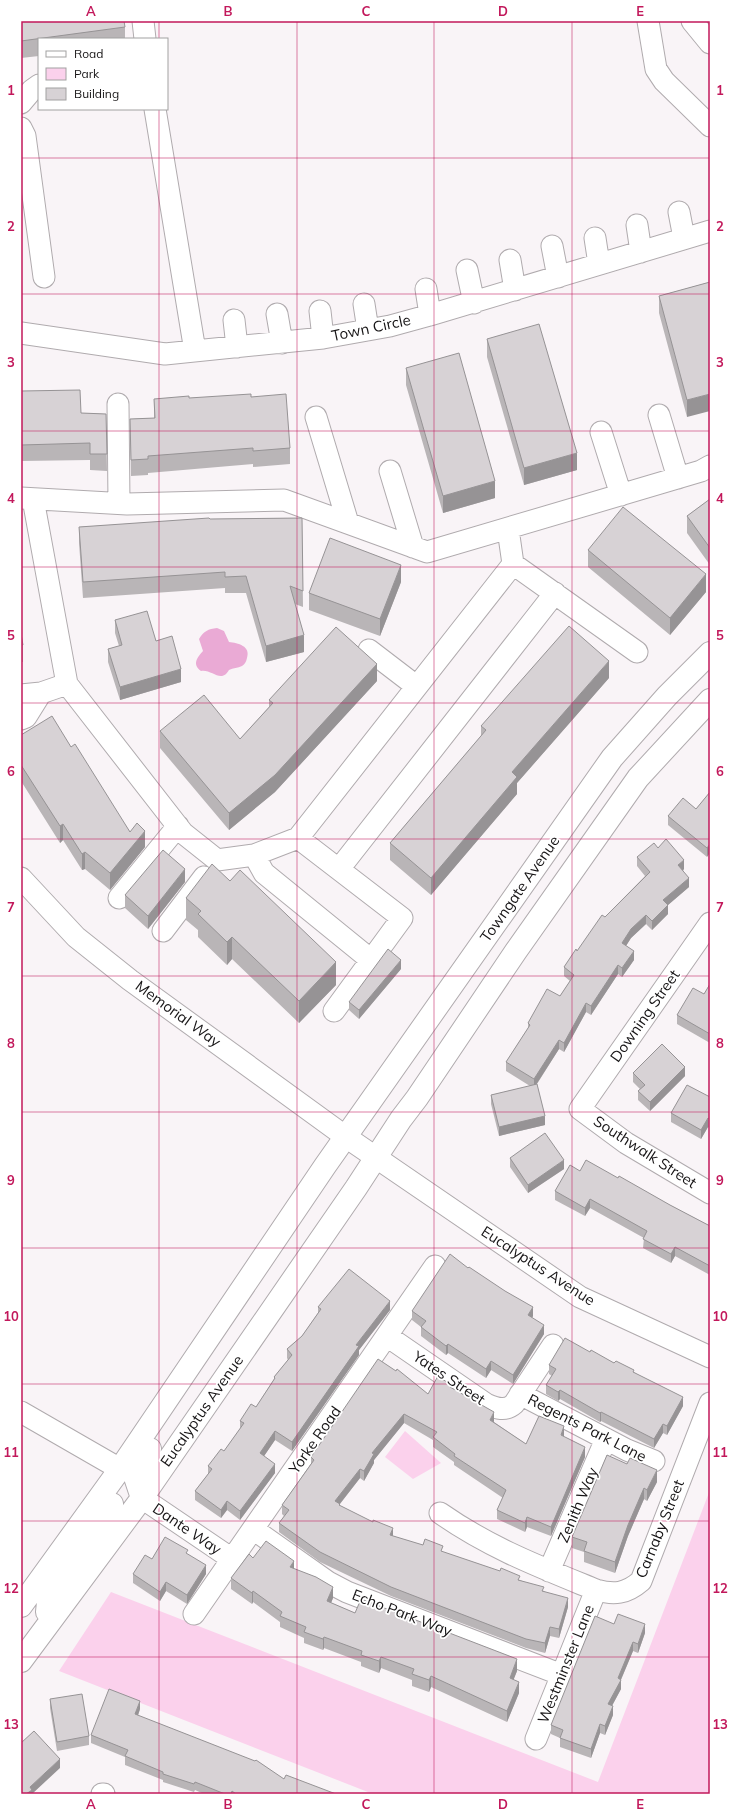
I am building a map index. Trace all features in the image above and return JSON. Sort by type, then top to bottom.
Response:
[{"type":"main road","name":"Towngate Avenue","points":[[346,1137],[612,758],[666,696],[710,653]]},
{"type":"main road","points":[[376,1157],[401,1118],[417,1098],[516,951],[638,778],[710,700]]},
{"type":"main road","points":[[21,1606],[120,1469],[346,1137]]},
{"type":"main road","name":"Eucalyptus Avenue","points":[[21,1661],[142,1498],[376,1157]]},
{"type":"main road","points":[[142,1498],[134,1474],[176,1410],[169,1396]]},
{"type":"main road","points":[[45,1629],[48,1602],[115,1498],[120,1469]]},
{"type":"street","points":[[143,21],[145,38]]},
{"type":"street","points":[[648,21],[656,69],[664,81],[710,126]]},
{"type":"street","points":[[692,21],[710,43]]},
{"type":"street","points":[[21,103],[32,90],[38,86]]},
{"type":"street","points":[[155,110],[195,351]]},
{"type":"street","points":[[21,128],[25,136],[44,277]]},
{"type":"street","points":[[679,212],[684,238]]},
{"type":"street","points":[[637,225],[641,252]]},
{"type":"street","name":"Town Circle","points":[[21,332],[165,354],[323,338],[368,330],[430,315],[710,230]]},
{"type":"street","points":[[595,238],[599,264]]},
{"type":"street","points":[[552,246],[558,277]]},
{"type":"street","points":[[510,260],[515,290]]},
{"type":"street","points":[[467,270],[474,302]]},
{"type":"street","points":[[426,289],[430,315]]},
{"type":"street","points":[[364,304],[368,330]]},
{"type":"street","points":[[320,311],[323,338]]},
{"type":"street","points":[[277,314],[282,343]]},
{"type":"street","points":[[234,320],[237,347]]},
{"type":"street","points":[[118,404],[119,503]]},
{"type":"street","points":[[659,415],[678,478]]},
{"type":"street","points":[[316,418],[348,523]]},
{"type":"street","points":[[601,432],[621,495]]},
{"type":"street","points":[[217,860],[183,833],[67,684],[27,498],[119,503],[284,500],[427,552],[678,478],[701,471],[710,466]]},
{"type":"street","points":[[390,471],[413,547]]},
{"type":"street","points":[[163,931],[217,860],[254,855],[298,838],[513,564],[508,528]]},
{"type":"street","points":[[513,564],[637,652]]},
{"type":"street","points":[[339,869],[555,593]]},
{"type":"street","points":[[369,650],[416,686]]},
{"type":"street","points":[[21,719],[26,717],[31,694],[67,684]]},
{"type":"street","points":[[119,898],[178,826]]},
{"type":"street","points":[[298,838],[402,918],[334,1011]]},
{"type":"street","points":[[254,855],[264,873],[371,960]]},
{"type":"street","name":"Memorial Way","points":[[21,878],[76,937],[130,980],[346,1137]]},
{"type":"street","name":"Downing Street","points":[[580,1109],[703,945],[710,923]]},
{"type":"street","name":"Southwalk Street","points":[[580,1109],[626,1143],[710,1193]]},
{"type":"street","name":"Eucalyptus Avenue","points":[[346,1137],[580,1297],[710,1357]]},
{"type":"street","name":"Yorke Road","points":[[194,1614],[435,1266]]},
{"type":"street","name":"Yates Street","points":[[387,1336],[486,1404],[498,1409],[509,1408],[553,1345]]},
{"type":"street","name":"Regents Park Lane","points":[[520,1394],[606,1440],[654,1461]]},
{"type":"street","name":"Carnaby Street","points":[[440,1513],[467,1532],[508,1554],[596,1590],[610,1594],[621,1593],[633,1589],[641,1581],[710,1404]]},
{"type":"street","points":[[21,1412],[120,1469]]},
{"type":"street","name":"Zenith Way","points":[[549,1571],[606,1440]]},
{"type":"street","name":"Dante Way","points":[[142,1498],[232,1559]]},
{"type":"street","name":"Echo Park Way","points":[[253,1529],[328,1582],[347,1592],[562,1675]]},
{"type":"street","name":"Westminster Lane","points":[[536,1739],[596,1590]]},
{"type":"green space","points":[[405,1431],[441,1463],[413,1479],[385,1457]]},
{"type":"green space","points":[[710,1490],[710,1794],[373,1794],[59,1671],[111,1592],[598,1782]]},
{"type":"shaded area","points":[[217,628],[224,631],[229,642],[240,644],[245,648],[248,654],[246,662],[243,665],[229,670],[223,676],[201,671],[196,663],[203,651],[199,639],[206,631]]},
{"type":"building","points":[[21,21],[124,21],[125,27],[38,38],[21,41]]},
{"type":"building","points":[[710,282],[710,394],[687,400],[659,296]]},
{"type":"building","points":[[539,324],[577,453],[524,468],[487,339]]},
{"type":"building","points":[[459,353],[495,481],[443,496],[406,368]]},
{"type":"building","points":[[80,390],[81,413],[106,414],[107,454],[90,454],[90,443],[21,445],[21,391]]},
{"type":"building","points":[[251,394],[251,397],[286,394],[290,448],[253,451],[253,448],[148,456],[148,459],[131,460],[130,419],[155,418],[154,399]]},
{"type":"building","points":[[710,499],[710,548],[687,516]]},
{"type":"building","points":[[623,507],[706,574],[670,618],[588,550]]},
{"type":"building","points":[[209,518],[302,518],[303,591],[290,586],[304,635],[266,646],[246,576],[225,577],[225,572],[83,582],[79,527]]},
{"type":"building","points":[[330,538],[401,565],[380,619],[309,593]]},
{"type":"building","points":[[147,611],[156,641],[172,636],[181,669],[120,687],[108,649],[122,645],[115,620]]},
{"type":"building","points":[[569,626],[609,661],[512,772],[517,777],[431,878],[390,843],[486,730],[481,726]]},
{"type":"building","points":[[336,627],[377,664],[275,775],[229,813],[160,731],[204,695],[240,739],[273,703],[269,700]]},
{"type":"building","points":[[21,634],[23,645],[21,645]]},
{"type":"building","points":[[52,716],[71,747],[75,744],[130,832],[137,823],[145,831],[110,873],[85,852],[82,854],[63,824],[60,826],[21,765],[21,735]]},
{"type":"building","points":[[710,792],[710,844],[707,848],[668,816],[683,798],[696,809]]},
{"type":"building","points":[[666,839],[684,860],[678,865],[689,878],[663,900],[668,905],[652,921],[646,915],[631,929],[622,943],[634,951],[622,968],[618,965],[591,1006],[586,1003],[564,1043],[559,1040],[534,1079],[506,1062],[530,1025],[528,1023],[547,989],[560,996],[574,975],[564,967],[576,949],[577,951],[602,915],[605,917],[650,872],[637,857],[654,843],[658,848]]},
{"type":"building","points":[[163,850],[185,869],[148,916],[125,895]]},
{"type":"building","points":[[212,864],[230,881],[240,870],[336,962],[299,1001],[232,937],[227,942],[198,914],[201,911],[186,898]]},
{"type":"building","points":[[388,949],[401,960],[359,1010],[349,1002]]},
{"type":"building","points":[[710,984],[710,1034],[677,1015],[693,988],[704,994]]},
{"type":"building","points":[[662,1044],[685,1067],[650,1102],[638,1091],[645,1085],[633,1073]]},
{"type":"building","points":[[537,1084],[545,1116],[499,1127],[491,1095]]},
{"type":"building","points":[[687,1085],[710,1097],[710,1119],[708,1118],[701,1130],[671,1113]]},
{"type":"building","points":[[545,1133],[564,1160],[528,1185],[510,1158]]},
{"type":"building","points":[[586,1160],[618,1178],[619,1176],[710,1226],[710,1266],[675,1247],[671,1254],[643,1239],[647,1231],[590,1199],[585,1208],[555,1191],[570,1165],[580,1171]]},
{"type":"building","points":[[450,1254],[468,1268],[469,1267],[505,1291],[533,1307],[528,1315],[544,1325],[513,1375],[491,1361],[486,1369],[448,1344],[446,1346],[421,1327],[426,1321],[412,1311]]},
{"type":"building","points":[[349,1269],[390,1301],[356,1345],[359,1346],[292,1442],[275,1431],[260,1453],[275,1464],[240,1511],[227,1501],[221,1510],[195,1491],[212,1469],[208,1466],[221,1449],[224,1451],[244,1423],[240,1421],[251,1404],[256,1407],[275,1378],[274,1377],[292,1355],[287,1349],[302,1336],[321,1309],[318,1307]]},
{"type":"building","points":[[565,1338],[590,1352],[591,1350],[614,1363],[616,1361],[634,1370],[633,1372],[683,1397],[667,1426],[663,1424],[654,1439],[601,1412],[600,1413],[560,1390],[558,1392],[546,1385],[556,1369],[549,1365]]},
{"type":"building","points":[[378,1359],[396,1371],[397,1369],[428,1394],[438,1376],[451,1385],[450,1387],[494,1412],[490,1420],[526,1444],[539,1416],[564,1426],[561,1435],[585,1447],[551,1527],[527,1517],[525,1523],[497,1510],[506,1490],[454,1456],[455,1454],[433,1437],[437,1432],[404,1414],[372,1453],[374,1454],[364,1471],[360,1469],[335,1501],[340,1504],[339,1505],[373,1522],[373,1520],[393,1528],[390,1535],[423,1545],[425,1539],[443,1546],[441,1551],[500,1571],[501,1568],[520,1576],[518,1580],[544,1587],[542,1591],[568,1598],[559,1629],[550,1627],[545,1643],[526,1639],[391,1587],[320,1552],[279,1523],[289,1510],[282,1505],[314,1460],[311,1457]]},
{"type":"building","points":[[607,1455],[627,1464],[630,1458],[657,1470],[647,1490],[644,1488],[628,1525],[615,1562],[584,1551],[587,1542],[572,1537]]},
{"type":"building","points":[[165,1537],[188,1550],[186,1553],[206,1565],[187,1595],[166,1582],[160,1592],[133,1574],[145,1555],[152,1559]]},
{"type":"building","points":[[266,1541],[294,1561],[290,1567],[316,1577],[333,1587],[327,1601],[355,1613],[361,1599],[517,1659],[510,1678],[519,1682],[507,1711],[431,1676],[429,1680],[412,1674],[414,1669],[381,1657],[379,1661],[361,1655],[362,1651],[324,1637],[323,1639],[304,1632],[306,1627],[280,1616],[282,1612],[253,1591],[252,1593],[231,1578],[249,1554],[253,1558]]},
{"type":"building","points":[[618,1614],[645,1624],[638,1644],[633,1642],[618,1678],[621,1680],[608,1704],[613,1706],[605,1726],[600,1724],[591,1749],[560,1738],[563,1730],[551,1725],[595,1616],[614,1624]]},
{"type":"building","points":[[109,1689],[140,1701],[135,1714],[255,1761],[256,1760],[284,1779],[286,1775],[336,1794],[236,1794],[232,1791],[231,1794],[225,1794],[195,1782],[194,1784],[163,1774],[163,1772],[125,1756],[128,1750],[91,1735]]},
{"type":"building","points":[[82,1694],[89,1736],[57,1742],[50,1699]]},
{"type":"building","points":[[34,1731],[60,1759],[30,1787],[32,1790],[26,1794],[21,1794],[21,1743]]}]
